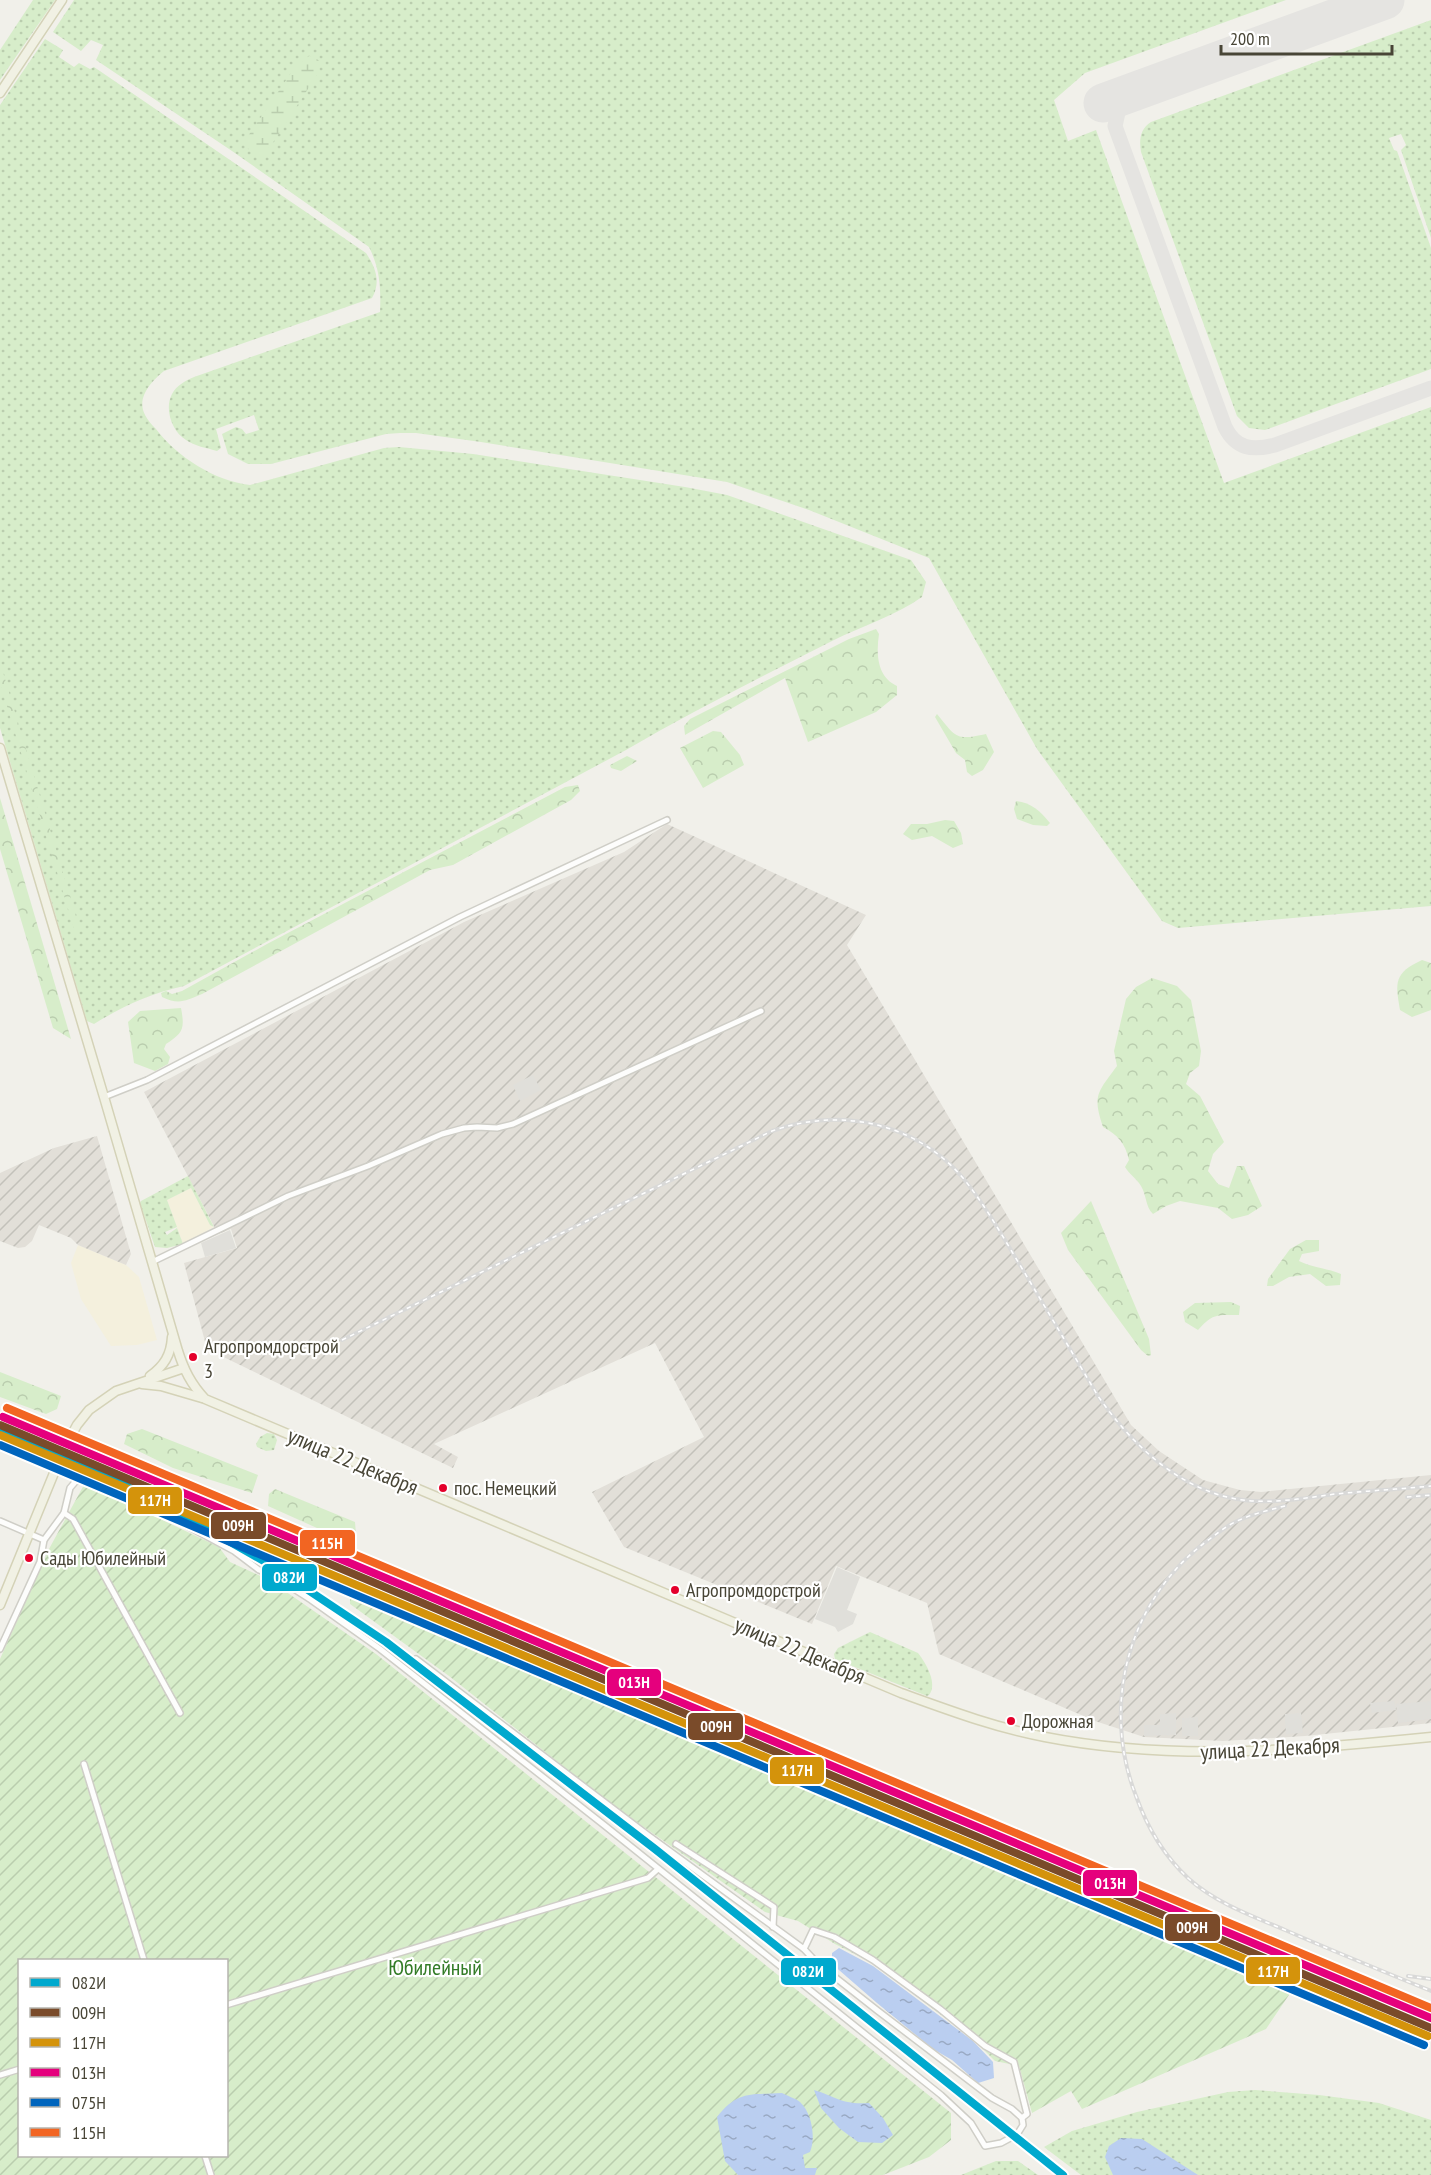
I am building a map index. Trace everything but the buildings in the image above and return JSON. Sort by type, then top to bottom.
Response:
[{"type":"main road","points":[[0,93],[62,0]]},
{"type":"main road","points":[[0,748],[172,1331],[184,1368],[194,1388],[205,1399]]},
{"type":"main road","points":[[0,1605],[63,1451],[77,1425],[89,1410],[104,1398],[152,1375],[167,1359],[171,1348],[172,1331]]},
{"type":"main road","points":[[135,1384],[184,1368]]},
{"type":"main road","name":"улица 22 Декабря","points":[[135,1384],[160,1386],[205,1399],[901,1693],[962,1715],[1069,1741],[1161,1751],[1278,1750],[1431,1737]]},
{"type":"street","points":[[104,1097],[147,1080],[460,917],[667,820]]},
{"type":"street","points":[[152,1262],[288,1196],[368,1166],[442,1134],[464,1128],[497,1128],[513,1124],[760,1011]]},
{"type":"street","points":[[0,1649],[40,1562],[44,1540],[64,1513],[70,1488],[76,1481],[83,1480],[130,1497],[234,1551],[259,1570],[272,1575],[311,1600],[380,1649],[941,2095],[971,2123],[985,2146],[1001,2143],[1016,2135],[1023,2125],[1022,2118],[1012,2109],[983,2091],[878,2012],[817,1963],[804,1949],[643,1832],[416,1659]]},
{"type":"street","points":[[64,1513],[73,1519],[79,1529],[180,1713]]},
{"type":"street","points":[[0,1521],[44,1540]]},
{"type":"street","points":[[84,1764],[144,1959]]},
{"type":"street","points":[[676,1844],[774,1907],[773,1927]]},
{"type":"street","points":[[228,2004],[648,1878],[658,1869]]},
{"type":"street","points":[[804,1949],[813,1930],[834,1937],[873,1960],[933,2003],[985,2046],[1014,2062],[1027,2114],[1022,2118]]},
{"type":"street","points":[[0,2076],[18,2070]]},
{"type":"street","points":[[205,2157],[211,2175]]},
{"type":"shaded area","points":[[667,824],[866,915],[847,945],[1131,1425],[1159,1451],[1203,1480],[1240,1490],[1261,1492],[1431,1475],[1431,1723],[1305,1736],[1223,1741],[1144,1737],[1095,1721],[939,1654],[927,1603],[836,1566],[812,1624],[624,1547],[592,1492],[704,1437],[655,1343],[434,1444],[458,1457],[453,1468],[207,1349],[184,1263],[237,1248],[231,1229],[218,1234],[144,1092],[464,922],[624,852]]},
{"type":"shaded area","points":[[533,1075],[541,1090],[520,1101],[513,1085]]},
{"type":"shaded area","points":[[97,1136],[131,1254],[126,1265],[78,1245],[71,1238],[39,1225],[32,1241],[25,1247],[18,1248],[0,1241],[0,1173],[54,1148]]},
{"type":"shaded area","points":[[191,1188],[210,1225],[214,1227],[183,1244],[167,1200]]},
{"type":"shaded area","points":[[230,1230],[236,1248],[205,1257],[201,1243]]},
{"type":"shaded area","points":[[78,1245],[126,1265],[139,1277],[157,1340],[137,1345],[111,1346],[81,1299],[71,1263]]},
{"type":"shaded area","points":[[837,1567],[860,1577],[847,1610],[857,1614],[853,1624],[838,1632],[835,1627],[815,1619]]},
{"type":"shaded area","points":[[1394,1701],[1396,1710],[1372,1713],[1370,1703]]},
{"type":"shaded area","points":[[1431,1701],[1431,1719],[1398,1723],[1396,1704]]},
{"type":"shaded area","points":[[1176,1713],[1176,1735],[1144,1736],[1144,1725],[1160,1725],[1160,1714]]},
{"type":"shaded area","points":[[1301,1713],[1303,1733],[1286,1734],[1285,1714]]},
{"type":"shaded area","points":[[1198,1717],[1198,1736],[1182,1736],[1182,1718]]},
{"type":"green space","points":[[33,0],[55,0],[0,80],[0,50]]},
{"type":"green space","points":[[74,0],[1286,0],[1085,73],[1054,100],[1068,141],[1096,130],[1224,483],[1431,407],[1431,906],[1178,928],[1162,921],[1037,749],[929,558],[809,510],[727,482],[416,433],[386,434],[271,464],[248,464],[228,454],[222,434],[236,427],[242,429],[246,434],[259,430],[254,415],[216,429],[221,448],[217,451],[186,440],[173,426],[169,413],[172,394],[179,386],[194,377],[380,312],[378,271],[369,247],[96,60],[103,45],[91,40],[81,51],[53,32]]},
{"type":"green space","points":[[1431,20],[1431,238],[1401,150],[1406,145],[1401,134],[1389,138],[1394,150],[1397,151],[1431,248],[1431,369],[1265,430],[1249,428],[1237,416],[1141,152],[1142,131],[1151,122]]},
{"type":"green space","points":[[45,39],[63,50],[59,57],[74,67],[79,63],[90,69],[94,67],[366,253],[375,270],[377,281],[372,298],[164,371],[151,383],[143,398],[145,415],[175,449],[198,466],[237,483],[250,485],[384,448],[399,447],[473,454],[685,487],[727,495],[911,560],[926,582],[922,597],[901,610],[832,641],[702,708],[184,986],[138,1001],[94,1024],[87,1021],[0,728],[0,105]]},
{"type":"green space","points":[[309,56],[315,57],[320,62],[319,72],[261,157],[248,149],[246,139],[295,67]]},
{"type":"green space","points":[[876,629],[879,634],[879,664],[885,677],[897,686],[897,695],[876,712],[808,742],[785,678],[685,735],[684,726],[690,719],[849,639]]},
{"type":"green space","points":[[0,662],[80,930],[75,932],[0,683]]},
{"type":"green space","points":[[937,714],[957,735],[968,737],[986,734],[994,752],[983,770],[972,776],[967,772],[965,760],[956,753],[935,717]]},
{"type":"green space","points":[[713,731],[721,732],[740,755],[744,765],[703,788],[680,748]]},
{"type":"green space","points":[[627,756],[637,761],[621,771],[611,768],[610,765]]},
{"type":"green space","points":[[578,785],[580,791],[571,800],[453,865],[430,870],[202,994],[182,1001],[162,997],[161,993],[166,991],[172,994],[182,991],[565,787]]},
{"type":"green space","points":[[0,798],[71,1039],[53,1028],[0,849]]},
{"type":"green space","points":[[1016,801],[1035,808],[1050,823],[1047,826],[1033,825],[1017,819],[1014,809]]},
{"type":"green space","points":[[945,820],[954,821],[961,833],[963,844],[953,848],[932,836],[912,840],[903,834],[911,824],[927,824]]},
{"type":"green space","points":[[1422,960],[1431,963],[1431,1010],[1412,1017],[1400,1010],[1397,985],[1401,974],[1406,969]]},
{"type":"green space","points":[[1152,978],[1177,986],[1191,1000],[1201,1051],[1199,1066],[1190,1073],[1186,1084],[1200,1096],[1224,1142],[1213,1154],[1208,1171],[1218,1184],[1229,1188],[1237,1166],[1244,1166],[1262,1206],[1248,1215],[1232,1219],[1218,1208],[1180,1201],[1153,1214],[1141,1186],[1125,1167],[1129,1160],[1123,1144],[1117,1136],[1103,1127],[1098,1108],[1099,1094],[1117,1066],[1114,1051],[1126,999],[1136,987]]},
{"type":"green space","points":[[181,1008],[183,1021],[181,1030],[166,1044],[164,1049],[170,1057],[168,1064],[155,1071],[134,1063],[128,1022],[140,1011]]},
{"type":"green space","points":[[188,1176],[214,1227],[210,1225],[191,1188],[167,1200],[177,1227],[165,1232],[167,1235],[177,1228],[183,1244],[167,1248],[155,1247],[140,1203]]},
{"type":"green space","points":[[1091,1201],[1149,1339],[1151,1355],[1148,1356],[1141,1350],[1068,1250],[1061,1233]]},
{"type":"green space","points":[[1306,1240],[1319,1240],[1319,1251],[1302,1254],[1299,1261],[1341,1274],[1340,1285],[1326,1286],[1310,1274],[1289,1277],[1273,1286],[1267,1286],[1268,1279],[1290,1249]]},
{"type":"green space","points":[[1231,1302],[1240,1306],[1239,1315],[1216,1316],[1198,1330],[1185,1322],[1183,1312],[1195,1303]]},
{"type":"green space","points":[[0,1372],[61,1396],[57,1409],[46,1414],[0,1397]]},
{"type":"green space","points":[[142,1429],[258,1475],[252,1493],[173,1468],[124,1444],[127,1434]]},
{"type":"green space","points":[[267,1433],[274,1434],[277,1440],[274,1450],[266,1451],[257,1447],[256,1444],[260,1437]]},
{"type":"green space","name":"Юбилейный","points":[[85,1483],[219,1547],[230,1562],[269,1580],[376,1654],[951,2113],[951,2140],[929,2157],[883,2175],[0,2175],[0,1659],[49,1549]]},
{"type":"green space","points":[[275,1489],[355,1522],[357,1546],[268,1506],[269,1494]]},
{"type":"green space","points":[[358,1590],[1010,1868],[1291,1992],[1266,2029],[1082,2109],[1071,2091],[1032,2113],[1019,2066],[995,2061],[974,2040],[874,1964],[798,1921],[765,1912],[611,1804],[449,1676],[350,1604],[350,1598]]},
{"type":"green space","points":[[870,1632],[918,1653],[932,1680],[929,1695],[835,1659],[834,1654],[838,1648]]},
{"type":"green space","points":[[1255,2090],[1379,2103],[1431,2120],[1431,2175],[1081,2175],[1044,2147],[1072,2131],[1137,2112],[1228,2092]]},
{"type":"green space","points":[[996,2161],[1018,2161],[1038,2175],[961,2175]]},
{"type":"water","points":[[839,1948],[873,1966],[973,2041],[993,2062],[994,2078],[978,2083],[952,2060],[933,2049],[877,2003],[832,1964],[832,1953]]},
{"type":"water","points":[[814,2090],[846,2102],[869,2103],[883,2118],[893,2135],[882,2143],[858,2142],[839,2128],[821,2108]]},
{"type":"water","points":[[782,2093],[800,2102],[810,2119],[812,2146],[810,2152],[803,2155],[805,2168],[817,2168],[815,2175],[738,2175],[725,2161],[717,2117],[739,2098],[753,2094]]},
{"type":"water","points":[[1121,2138],[1142,2139],[1198,2175],[1113,2175],[1105,2157],[1109,2146]]},
{"type":"taxiway","points":[[1132,93],[1119,108],[1115,126],[1225,427],[1234,440],[1252,448],[1275,445],[1431,388]]},
{"type":"runway","points":[[1103,103],[1385,0]]},
{"type":"railway","points":[[342,1340],[772,1131],[824,1120],[875,1124],[899,1132],[922,1144],[944,1159],[963,1178],[994,1223],[1111,1414],[1142,1448],[1179,1476],[1220,1495],[1254,1501],[1289,1500],[1431,1486]]},
{"type":"railway","points":[[1407,1497],[1431,1495]]},
{"type":"railway","points":[[1285,1506],[1230,1524],[1211,1538],[1183,1562],[1160,1590],[1142,1621],[1129,1654],[1122,1689],[1121,1725],[1126,1761],[1136,1796],[1151,1830],[1165,1851],[1180,1870],[1200,1888],[1247,1914],[1431,1991]]},
{"type":"railway","points":[[1408,1976],[1431,1979]]},
{"type":"transit line","name":"115Н","points":[[7,1408],[1431,2008]]},
{"type":"transit line","name":"013Н","points":[[3,1417],[1431,2018]]},
{"type":"transit line","name":"009Н","points":[[0,1425],[1431,2028]]},
{"type":"transit line","name":"082И","points":[[0,1429],[62,1454],[176,1511],[269,1564],[386,1642],[655,1849],[1063,2175]]},
{"type":"transit line","name":"117Н","points":[[0,1435],[1428,2036]]},
{"type":"transit line","name":"075Н","points":[[0,1445],[1424,2045]]},
{"type":"place","name":"Агропромдорстрой 3","points":[[193,1357]]},
{"type":"place","name":"пос. Немецкий","points":[[443,1488]]},
{"type":"place","name":"Сады Юбилейный","points":[[29,1558]]},
{"type":"place","name":"Агропромдорстрой","points":[[675,1590]]},
{"type":"place","name":"Дорожная","points":[[1011,1721]]}]
